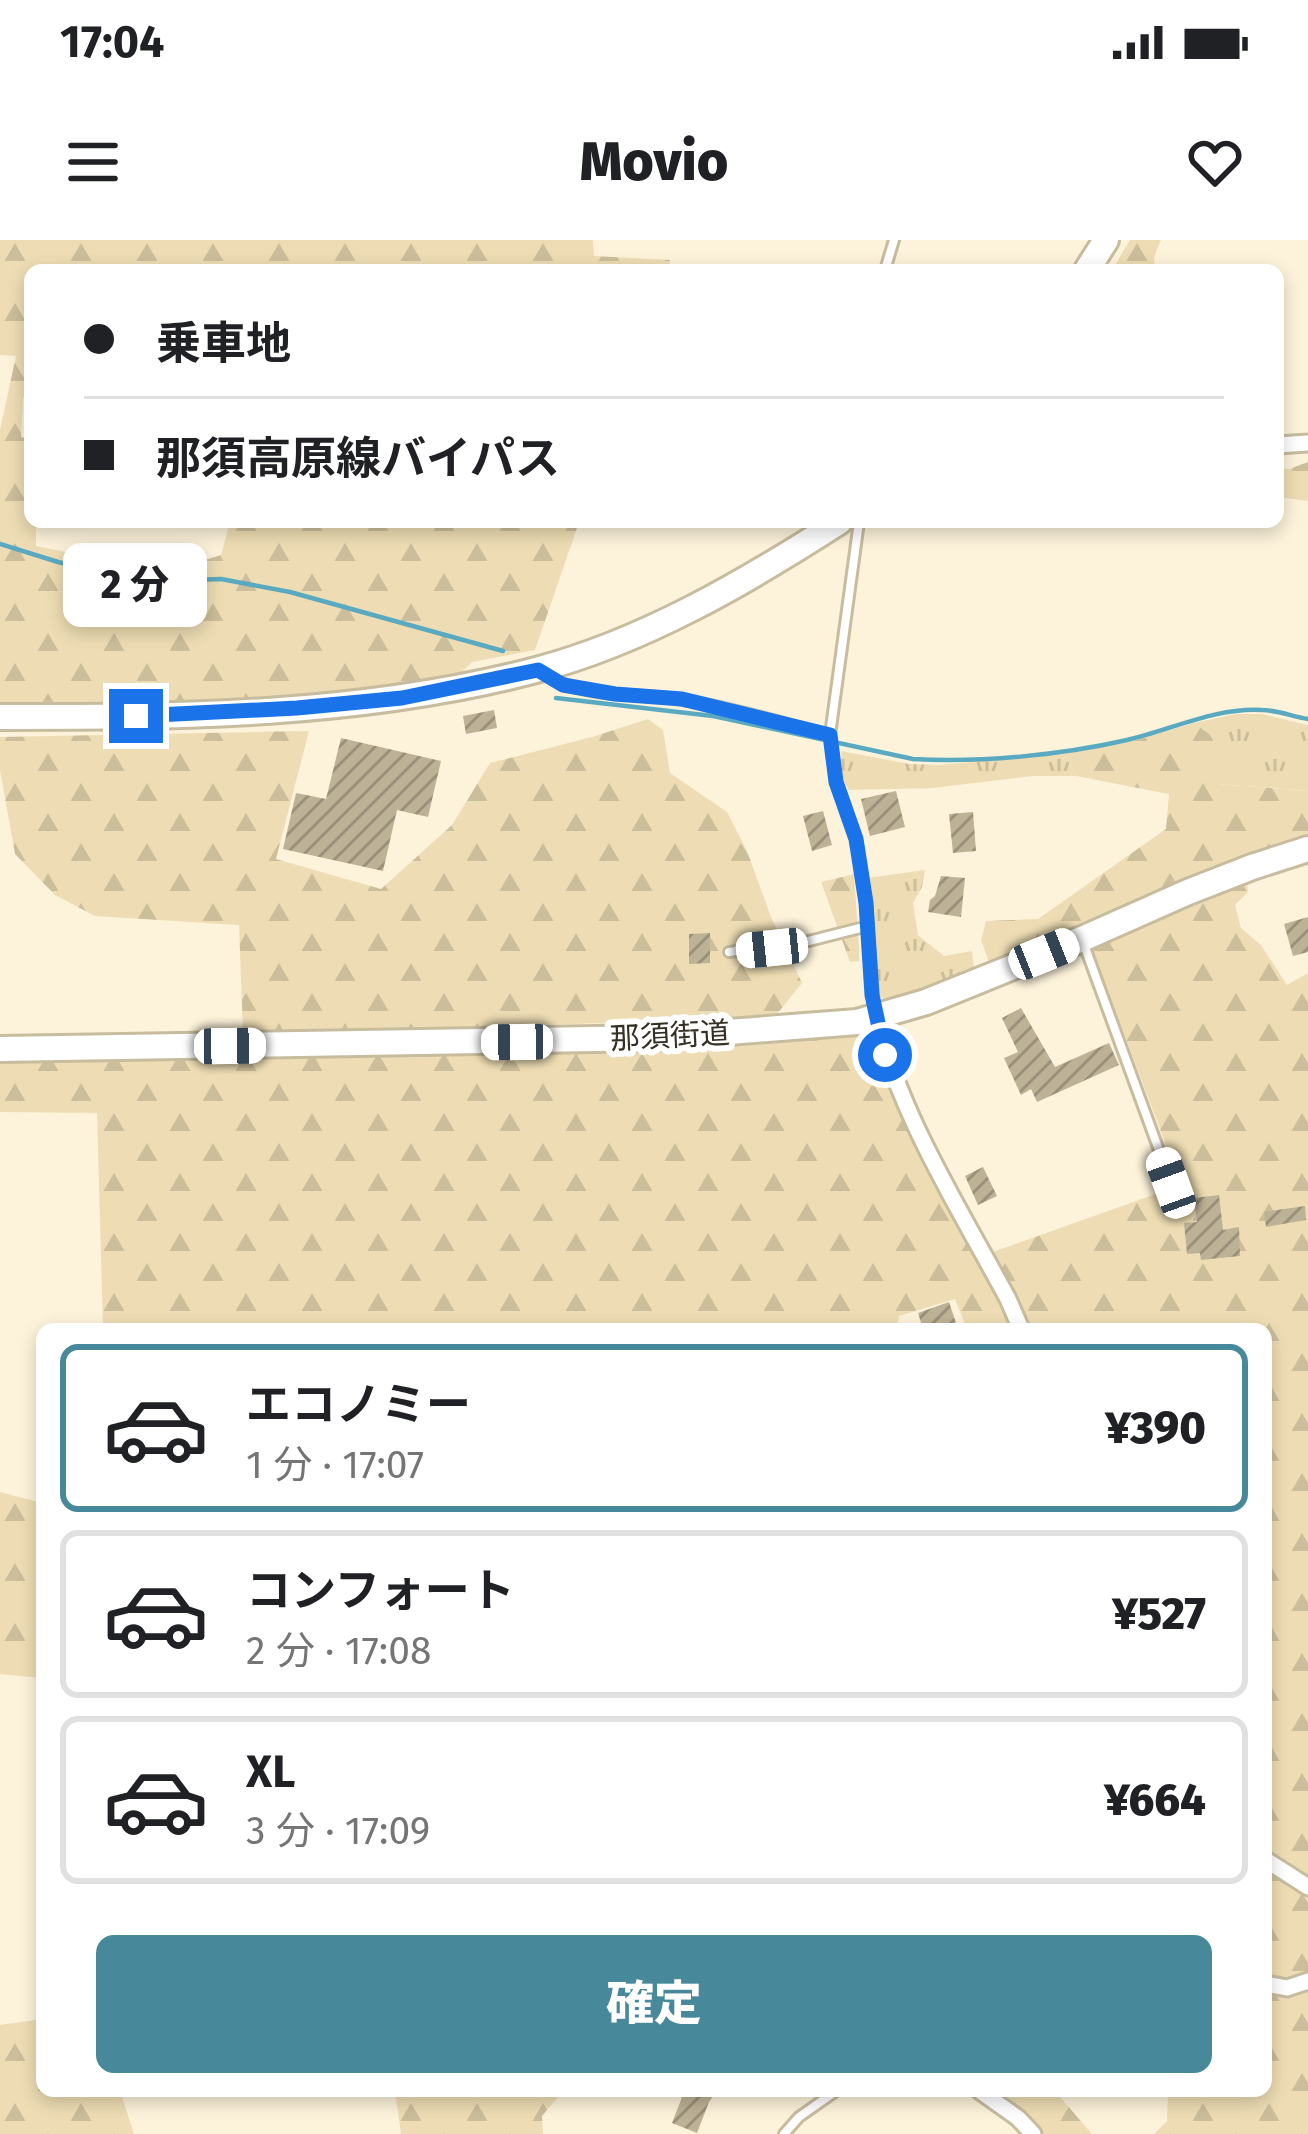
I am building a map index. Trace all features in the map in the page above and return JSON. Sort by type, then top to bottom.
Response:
[{"type":"main road","points":[[0,717],[334,705],[402,698],[538,670],[694,608],[829,528]]},
{"type":"main road","name":"那須街道","points":[[0,1049],[651,1038],[876,1018],[967,986],[1188,892],[1308,849]]},
{"type":"street","points":[[876,1018],[885,1055],[911,1118],[1018,1323]]},
{"type":"street","points":[[1272,1864],[1308,1887]]},
{"type":"street","points":[[1272,1985],[1287,1988],[1308,1981]]},
{"type":"street","points":[[990,2097],[1034,2134]]},
{"type":"lane","points":[[858,528],[830,735],[836,782],[856,839],[876,1018]]},
{"type":"lane","points":[[538,670],[563,685],[682,699],[830,735]]},
{"type":"lane","points":[[729,952],[801,943],[868,926]]},
{"type":"lane","points":[[1082,939],[1171,1183]]},
{"type":"lane","points":[[784,2134],[827,2097]]},
{"type":"green space","points":[[0,240],[593,240],[594,256],[670,260],[670,264],[24,264],[24,528],[36,528],[36,546],[166,572],[221,555],[228,528],[577,528],[535,650],[472,662],[456,678],[376,692],[227,705],[0,707],[0,430],[16,356],[0,355]]},
{"type":"green space","points":[[1130,240],[1161,240],[1155,264],[1116,264]]},
{"type":"green space","points":[[1308,462],[1308,501],[1284,498],[1284,469]]},
{"type":"green space","points":[[1262,714],[1308,725],[1308,791],[1218,784],[1194,723]]},
{"type":"green space","points":[[648,719],[663,730],[670,773],[727,812],[802,983],[773,1019],[243,1032],[239,925],[95,916],[55,895],[15,854],[0,770],[0,737],[309,731],[276,859],[381,889],[452,825],[490,763]]},
{"type":"green space","points":[[1194,723],[1221,743],[1218,784],[1308,791],[1308,859],[1209,877],[989,962],[981,940],[986,921],[1038,919],[1166,829],[1169,794],[1076,776],[1064,753],[1129,742]]},
{"type":"green space","points":[[841,751],[940,765],[1064,753],[1076,776],[849,790],[842,778]]},
{"type":"green space","points":[[925,870],[913,903],[918,935],[944,956],[972,951],[974,969],[915,992],[879,998],[867,878]]},
{"type":"green space","points":[[854,874],[859,961],[850,962],[821,882]]},
{"type":"green space","points":[[1247,881],[1248,892],[1235,905],[1241,928],[1261,945],[1287,985],[1308,973],[1308,2134],[1154,2134],[1167,2121],[1168,2097],[1272,2097],[1272,1323],[965,1323],[955,1299],[899,1316],[898,1323],[103,1323],[97,1113],[0,1112],[0,1061],[631,1052],[863,1035],[976,1258],[1181,1185],[1091,946]]},
{"type":"green space","points":[[0,1492],[36,1501],[36,1677],[0,1674]]},
{"type":"green space","points":[[36,2020],[36,2097],[122,2097],[134,2134],[0,2134],[0,2025]]},
{"type":"green space","points":[[396,2097],[558,2097],[542,2116],[543,2134],[401,2134]]},
{"type":"green space","points":[[998,2097],[1060,2097],[1092,2134],[1040,2134]]},
{"type":"building","points":[[494,710],[497,728],[466,734],[463,716]]},
{"type":"building","points":[[341,738],[441,761],[428,817],[397,810],[383,871],[283,849],[296,793],[326,799]]},
{"type":"building","points":[[896,791],[905,827],[870,836],[861,799]]},
{"type":"building","points":[[823,811],[832,845],[812,851],[803,816]]},
{"type":"building","points":[[973,812],[976,851],[953,853],[949,814]]},
{"type":"building","points":[[941,876],[965,878],[961,917],[928,912]]},
{"type":"building","points":[[1308,917],[1308,952],[1293,956],[1284,924]]},
{"type":"building","points":[[710,933],[710,963],[689,964],[689,934]]},
{"type":"building","points":[[1021,1008],[1055,1067],[1109,1043],[1119,1065],[1037,1102],[1031,1089],[1021,1095],[1004,1058],[1018,1052],[1002,1018]]},
{"type":"building","points":[[983,1167],[997,1196],[978,1205],[965,1176]]},
{"type":"building","points":[[1219,1195],[1223,1230],[1239,1227],[1240,1256],[1201,1260],[1200,1253],[1187,1254],[1184,1223],[1197,1222],[1194,1198]]},
{"type":"building","points":[[1305,1206],[1306,1220],[1266,1227],[1264,1212]]},
{"type":"building","points":[[949,1302],[956,1323],[921,1323],[918,1313]]},
{"type":"building","points":[[682,2097],[713,2097],[697,2133],[672,2123]]},
{"type":"waterway","points":[[0,544],[140,582],[221,579],[290,592],[503,651]]},
{"type":"waterway","points":[[556,698],[713,716],[913,759],[939,760],[1075,750],[1245,710],[1308,719]]},
{"type":"route","points":[[136,716],[402,698],[538,670],[563,685],[682,699],[830,735],[836,782],[856,839],[872,995],[885,1055]]}]
